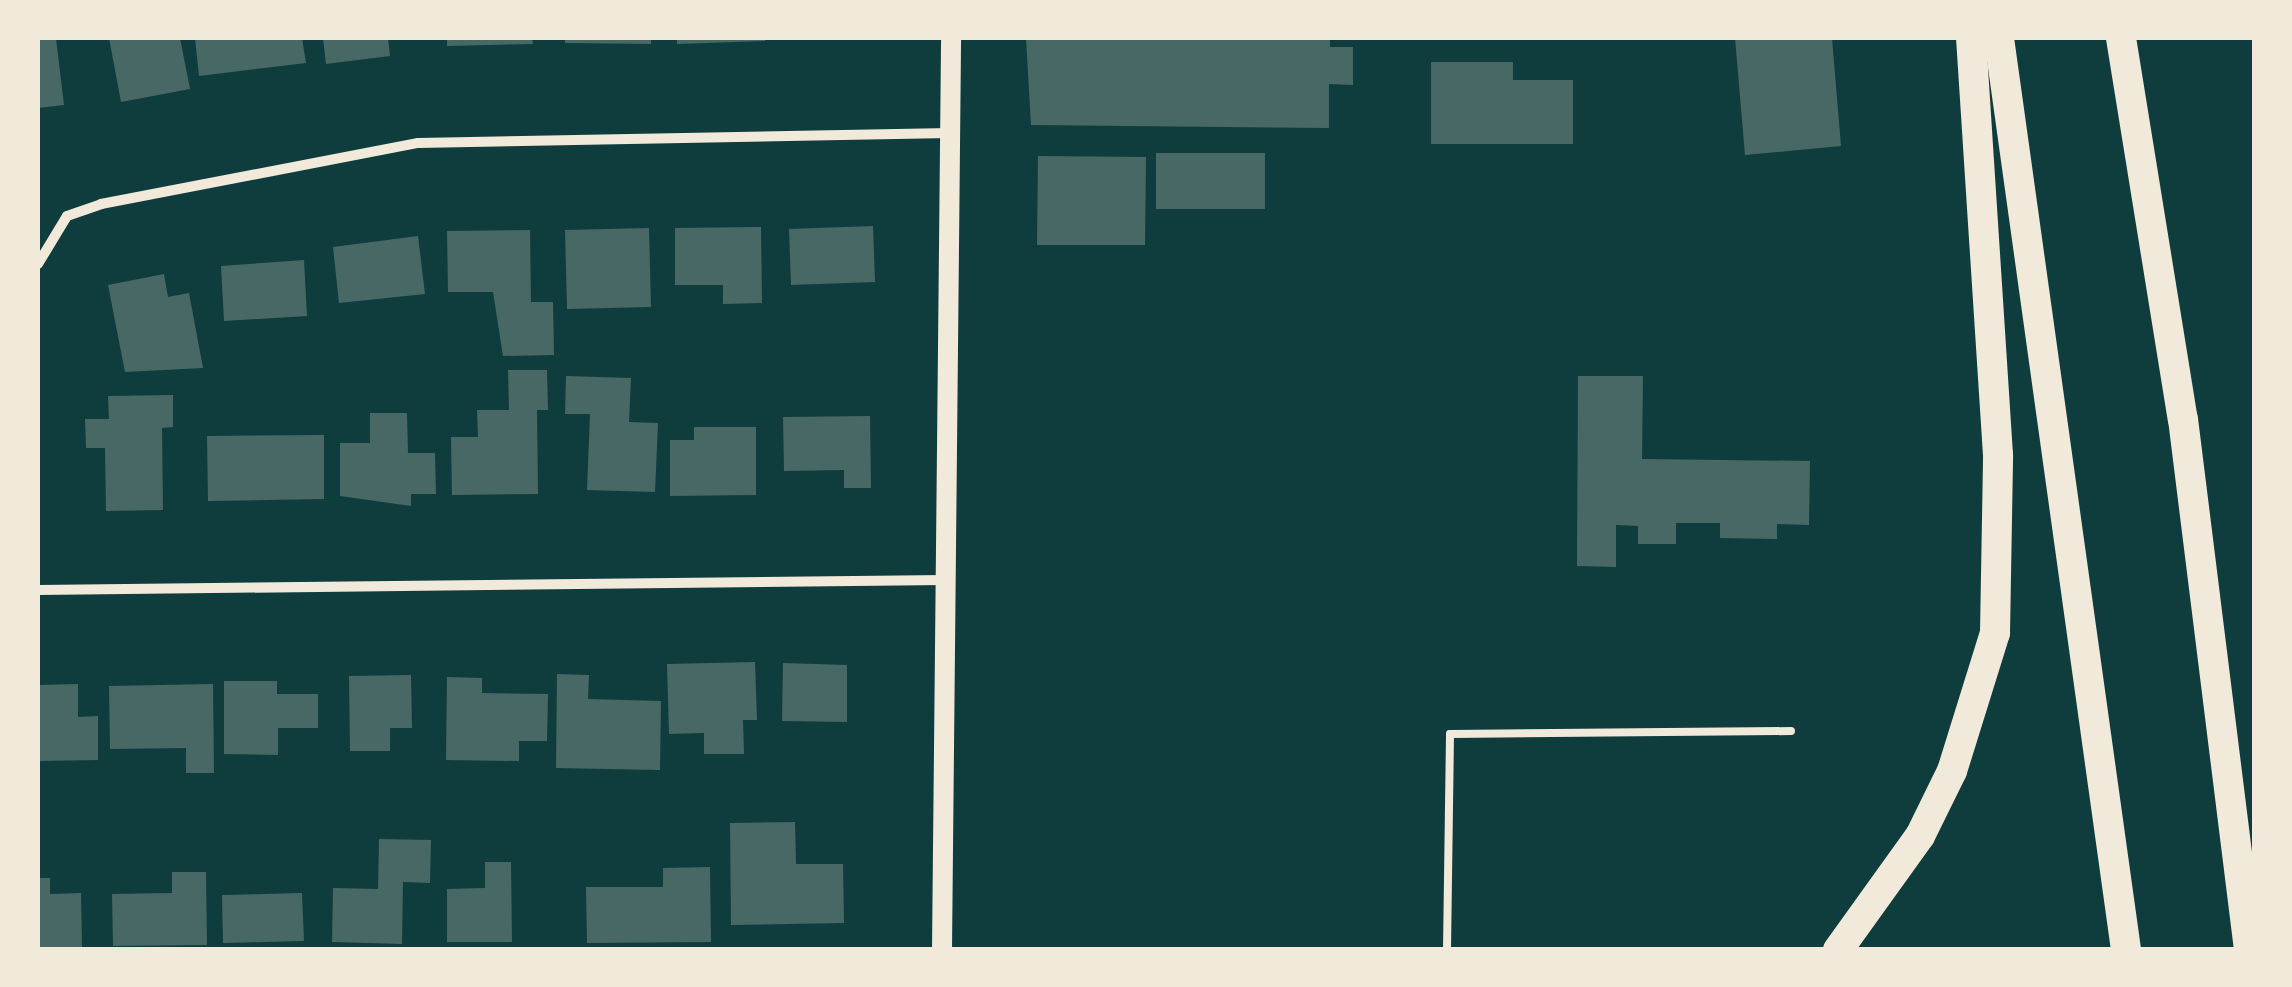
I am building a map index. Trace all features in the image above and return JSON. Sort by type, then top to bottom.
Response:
[{"type":"highway","points":[[1838,950],[1920,836],[1952,771],[1996,632],[1998,455],[1971,38]]},
{"type":"highway","points":[[1998,38],[2126,950]]},
{"type":"highway","points":[[2122,38],[2183,418],[2250,950]]},
{"type":"main road","points":[[942,950],[951,38]]},
{"type":"street","points":[[38,264],[67,216],[101,204],[418,144],[950,132]]},
{"type":"street","points":[[38,590],[945,580]]},
{"type":"lane","points":[[1448,950],[1450,734],[1790,731]]},
{"type":"building","points":[[38,38],[56,38],[64,105],[38,108]]},
{"type":"building","points":[[109,38],[180,38],[190,89],[121,102]]},
{"type":"building","points":[[195,38],[302,38],[306,63],[199,76]]},
{"type":"building","points":[[323,38],[388,38],[390,56],[326,64]]},
{"type":"building","points":[[447,38],[532,38],[533,44],[447,46]]},
{"type":"building","points":[[565,38],[651,38],[651,44],[565,43]]},
{"type":"building","points":[[677,38],[765,38],[765,41],[677,44]]},
{"type":"building","points":[[1026,38],[1330,38],[1330,47],[1353,47],[1353,85],[1329,84],[1329,128],[1031,125]]},
{"type":"building","points":[[1735,38],[1832,38],[1841,146],[1745,155]]},
{"type":"building","points":[[1431,62],[1513,62],[1513,80],[1573,80],[1573,144],[1431,144]]},
{"type":"building","points":[[1156,153],[1265,153],[1265,209],[1156,209]]},
{"type":"building","points":[[1038,156],[1146,157],[1145,245],[1037,245]]},
{"type":"building","points":[[873,226],[875,282],[791,285],[789,229]]},
{"type":"building","points":[[761,227],[762,303],[723,304],[723,285],[675,285],[675,228]]},
{"type":"building","points":[[649,228],[651,307],[567,309],[565,230]]},
{"type":"building","points":[[530,230],[531,302],[553,302],[554,355],[503,356],[493,292],[448,292],[447,231]]},
{"type":"building","points":[[418,236],[425,294],[339,303],[333,247]]},
{"type":"building","points":[[304,260],[307,316],[224,321],[221,266]]},
{"type":"building","points":[[164,274],[168,297],[189,293],[203,368],[125,372],[108,285]]},
{"type":"building","points":[[508,370],[547,370],[548,410],[537,410],[538,494],[452,495],[451,437],[478,437],[477,410],[509,410]]},
{"type":"building","points":[[566,376],[631,378],[629,422],[658,423],[655,492],[587,490],[590,414],[565,414]]},
{"type":"building","points":[[1578,376],[1643,376],[1642,459],[1810,461],[1809,525],[1777,524],[1777,539],[1720,538],[1720,523],[1676,523],[1676,544],[1638,544],[1638,526],[1616,525],[1616,567],[1577,566]]},
{"type":"building","points":[[173,395],[173,427],[162,428],[163,510],[106,511],[105,448],[86,448],[85,419],[109,419],[108,396]]},
{"type":"building","points":[[370,413],[407,413],[408,453],[435,453],[436,494],[411,494],[411,506],[340,496],[340,443],[370,443]]},
{"type":"building","points":[[870,416],[871,488],[844,488],[844,470],[784,471],[783,417]]},
{"type":"building","points":[[694,427],[756,427],[756,495],[670,496],[670,440],[694,440]]},
{"type":"building","points":[[324,435],[324,499],[208,501],[207,436]]},
{"type":"building","points":[[755,662],[757,720],[743,720],[744,754],[704,754],[704,733],[669,734],[667,664]]},
{"type":"building","points":[[783,663],[847,665],[847,722],[782,721]]},
{"type":"building","points":[[557,674],[589,675],[588,699],[661,701],[660,770],[556,768]]},
{"type":"building","points":[[411,675],[412,728],[390,728],[390,751],[350,751],[349,676]]},
{"type":"building","points":[[447,677],[482,678],[482,693],[548,694],[547,741],[519,741],[519,761],[446,760]]},
{"type":"building","points":[[224,681],[277,681],[277,694],[318,694],[318,728],[278,728],[278,755],[224,754]]},
{"type":"building","points":[[78,684],[78,717],[98,716],[98,760],[38,761],[38,685]]},
{"type":"building","points":[[213,684],[214,773],[186,773],[186,748],[110,749],[109,686]]},
{"type":"building","points":[[795,822],[796,864],[843,864],[844,923],[731,925],[730,823]]},
{"type":"building","points":[[379,839],[431,840],[430,883],[403,882],[402,944],[332,942],[333,888],[378,889]]},
{"type":"building","points":[[485,862],[511,862],[512,942],[447,942],[447,889],[485,888]]},
{"type":"building","points":[[710,867],[711,942],[587,943],[586,887],[663,887],[663,868]]},
{"type":"building","points":[[172,872],[206,872],[207,945],[113,946],[112,894],[172,893]]},
{"type":"building","points":[[38,878],[50,878],[50,894],[81,893],[82,948],[38,949]]},
{"type":"building","points":[[302,893],[304,941],[223,943],[222,895]]}]
